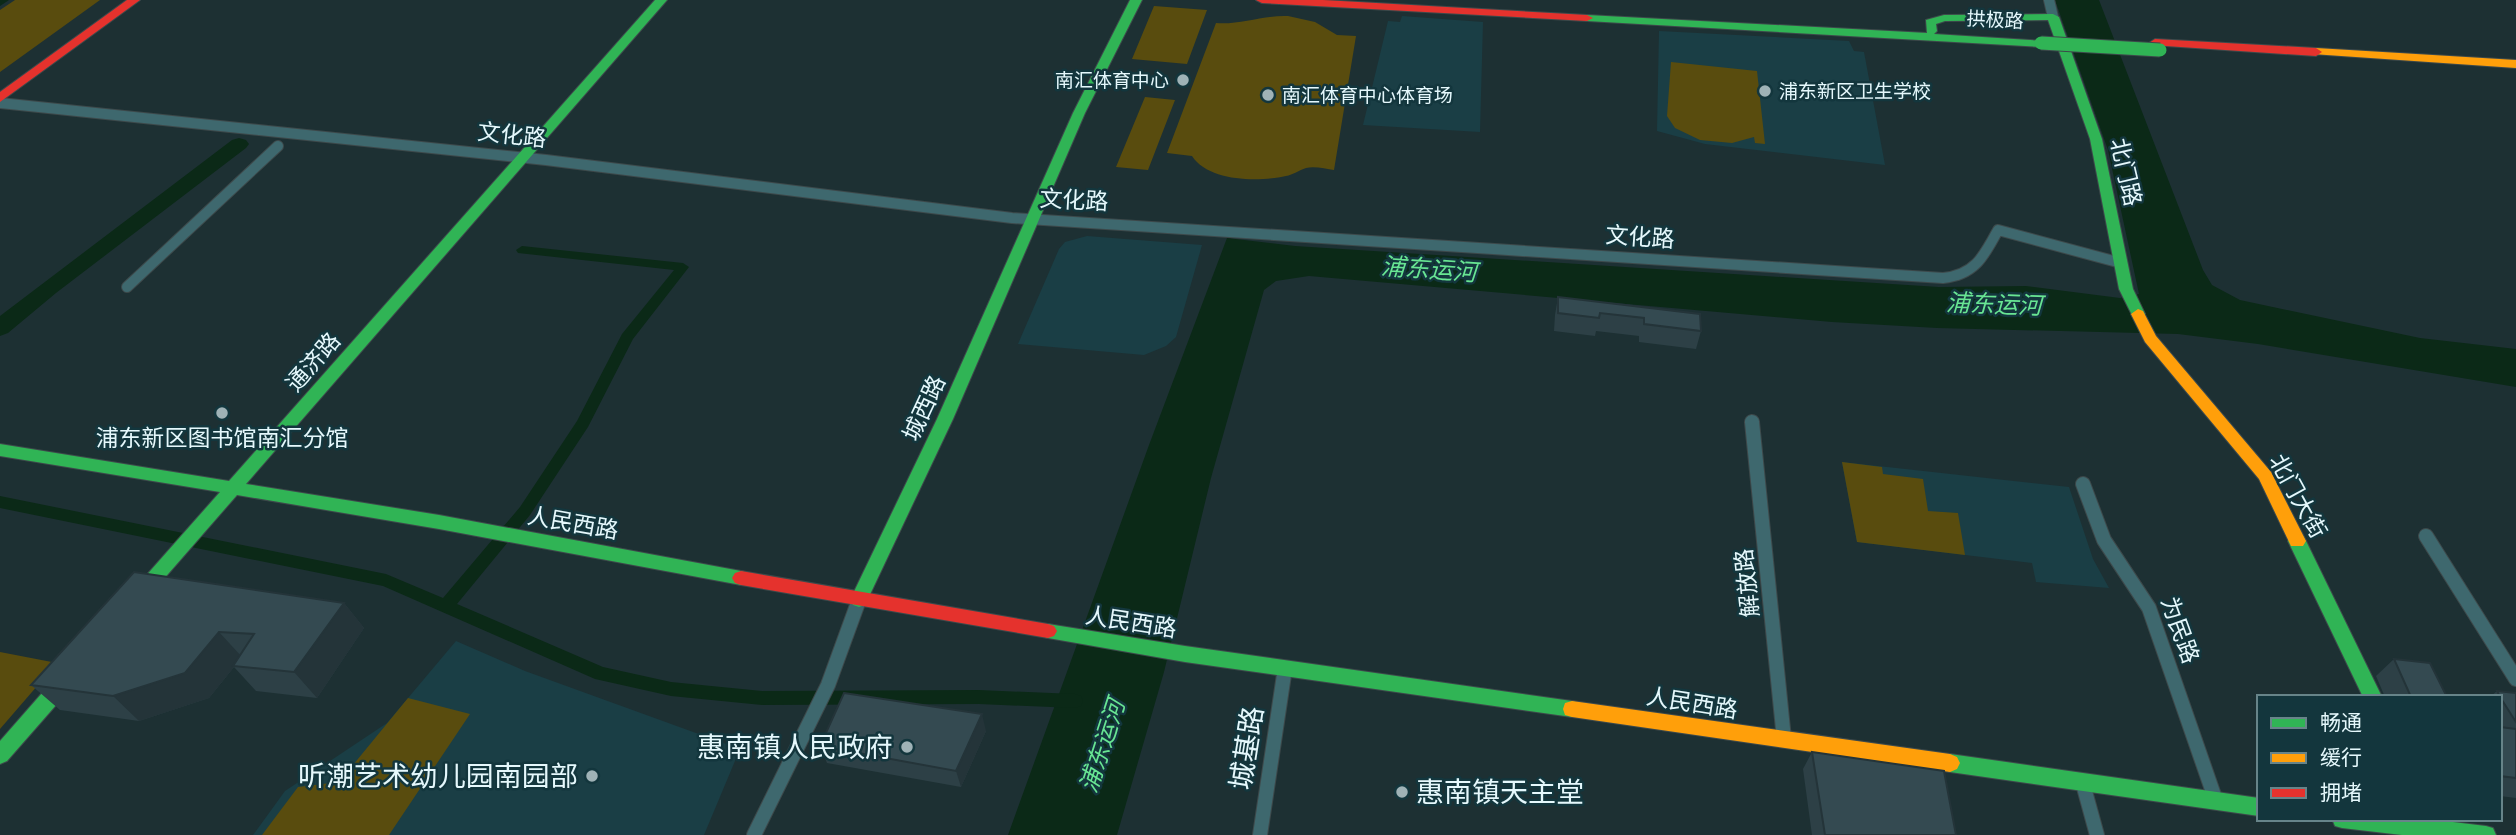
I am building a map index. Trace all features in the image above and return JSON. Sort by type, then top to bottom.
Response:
[{"type":"street","points":[[0,88],[121,0]]},
{"type":"street","points":[[0,101],[134,0]]},
{"type":"street","name":"通济路","points":[[128,608],[662,0]]},
{"type":"street","name":"城西路","points":[[754,835],[828,685],[859,600],[944,419],[1079,113],[1136,0]]},
{"type":"street","name":"拱极路","points":[[1262,0],[1494,7],[1930,31],[2039,40]]},
{"type":"street","name":"拱极路","points":[[1384,0],[2039,40],[2516,64]]},
{"type":"street","name":"北门路","points":[[2049,0],[2096,139],[2126,289],[2150,338]]},
{"type":"street","points":[[1930,31],[1930,22],[1944,18],[2053,17]]},
{"type":"street","name":"拱极路","points":[[2157,46],[2516,70]]},
{"type":"street","name":"文化路","points":[[0,101],[523,158],[1033,219],[1943,278],[1966,275],[1977,268],[1998,230],[2121,263]]},
{"type":"street","points":[[127,287],[278,146]]},
{"type":"street","name":"北门大街","points":[[2150,338],[2265,475],[2372,695]]},
{"type":"street","name":"解放路","points":[[1752,422],[1784,739]]},
{"type":"street","name":"人民西路","points":[[0,450],[459,526],[859,600],[1185,654],[2257,807]]},
{"type":"street","name":"为民路","points":[[2083,484],[2104,540],[2149,608],[2216,801]]},
{"type":"street","points":[[2426,536],[2516,679]]},
{"type":"street","name":"城基路","points":[[1260,835],[1285,668]]},
{"type":"street","points":[[0,755],[73,671]]},
{"type":"street","points":[[2083,784],[2097,835]]},
{"type":"street","points":[[2361,821],[2486,835]]},
{"type":"shaded area","points":[[15,0],[100,0],[0,72],[0,10]]},
{"type":"shaded area","points":[[1154,6],[1207,10],[1187,64],[1132,59]]},
{"type":"shaded area","name":"南汇体育中心体育场","points":[[1288,16],[1315,22],[1337,35],[1356,36],[1334,170],[1309,167],[1275,178],[1235,178],[1210,171],[1192,156],[1167,153],[1216,23]]},
{"type":"shaded area","points":[[1402,16],[1483,22],[1480,132],[1363,125],[1388,21],[1400,22]]},
{"type":"shaded area","name":"浦东新区卫生学校","points":[[1659,31],[1849,41],[1854,51],[1864,52],[1885,165],[1705,144],[1657,131]]},
{"type":"shaded area","points":[[1671,62],[1757,71],[1765,144],[1755,143],[1754,137],[1732,143],[1700,140],[1675,128],[1667,116]]},
{"type":"shaded area","points":[[1145,97],[1175,100],[1148,170],[1116,167]]},
{"type":"shaded area","points":[[1087,236],[1202,245],[1176,337],[1166,346],[1144,355],[1018,344],[1059,249],[1065,242]]},
{"type":"shaded area","points":[[1842,462],[2069,487],[2093,559],[2109,588],[2036,582],[2032,563],[1857,542]]},
{"type":"shaded area","points":[[1842,462],[1882,467],[1883,474],[1923,479],[1928,511],[1958,513],[1965,555],[1857,542]]},
{"type":"shaded area","points":[[456,641],[525,671],[740,749],[704,835],[253,835],[285,791],[387,723]]},
{"type":"shaded area","points":[[0,652],[57,663],[0,729]]},
{"type":"shaded area","points":[[408,698],[470,714],[389,835],[262,835],[298,787],[339,782]]},
{"type":"water","name":"浦东运河","points":[[2055,0],[2099,0],[2203,270],[2212,285],[2240,300],[2420,338],[2516,349],[2516,387],[2258,344],[2178,334],[1937,328],[1832,322],[1309,276],[1276,281],[1264,290],[1211,478],[1164,672],[1117,835],[1008,835],[1227,238],[1295,246],[1939,287],[2026,286],[2120,298],[2139,294],[2108,150]]},
{"type":"building","points":[[1558,297],[1700,314],[1701,331],[1644,324],[1644,318],[1600,313],[1599,318],[1558,313]]},
{"type":"building","points":[[134,572],[344,603],[294,672],[233,666],[254,634],[219,632],[185,673],[113,696],[31,685]]},
{"type":"building","points":[[2394,659],[2430,663],[2446,695],[2410,695]]},
{"type":"building","points":[[2497,691],[2516,693],[2516,722],[2502,700],[2502,695]]},
{"type":"building","name":"惠南镇人民政府","points":[[844,693],[982,714],[956,771],[820,746]]},
{"type":"building","points":[[2502,727],[2516,729],[2516,778],[2502,776]]},
{"type":"building","points":[[1812,752],[1944,771],[1956,835],[1825,835]]},
{"type":"waterway","points":[[0,3],[4,0]]},
{"type":"waterway","points":[[0,328],[48,288],[239,144]]},
{"type":"waterway","points":[[447,604],[525,511],[583,423],[627,337],[683,267],[522,250]]},
{"type":"waterway","points":[[0,502],[386,580],[601,674],[671,689],[762,698],[979,697],[1075,701]]},
{"type":"traffic: fast","points":[[142,592],[661,0]]},
{"type":"traffic: fast","points":[[859,600],[945,419],[1079,113],[1136,0]]},
{"type":"traffic: fast","points":[[1931,31],[1930,22],[1944,18],[2053,17],[2096,139],[2126,289],[2138,314]]},
{"type":"traffic: fast","points":[[1587,18],[2041,43]]},
{"type":"traffic: fast","points":[[2041,43],[2160,50]]},
{"type":"traffic: fast","points":[[0,450],[439,522],[741,578]]},
{"type":"traffic: fast","points":[[2297,541],[2372,695]]},
{"type":"traffic: fast","points":[[1048,631],[1185,654],[1572,709]]},
{"type":"traffic: fast","points":[[0,755],[64,682]]},
{"type":"traffic: fast","points":[[1950,763],[2257,807]]},
{"type":"traffic: fast","points":[[2360,821],[2486,835]]},
{"type":"traffic: slow","points":[[2316,52],[2516,64]]},
{"type":"traffic: slow","points":[[2138,314],[2150,338],[2265,476],[2297,541]]},
{"type":"traffic: slow","points":[[1572,709],[1950,763]]},
{"type":"traffic: jam","points":[[0,98],[134,0]]},
{"type":"traffic: jam","points":[[1262,0],[1587,18]]},
{"type":"traffic: jam","points":[[2155,43],[2316,52]]},
{"type":"traffic: jam","points":[[741,578],[1048,631]]},
{"type":"place","name":"南汇体育中心","points":[[1183,80]]},
{"type":"place","name":"浦东新区卫生学校","points":[[1765,91]]},
{"type":"place","name":"南汇体育中心体育场","points":[[1268,95]]},
{"type":"place","name":"浦东新区图书馆南汇分馆","points":[[222,413]]},
{"type":"place","name":"惠南镇人民政府","points":[[907,747]]},
{"type":"place","name":"听潮艺术幼儿园南园部","points":[[592,776]]},
{"type":"place","name":"惠南镇天主堂","points":[[1402,792]]}]
